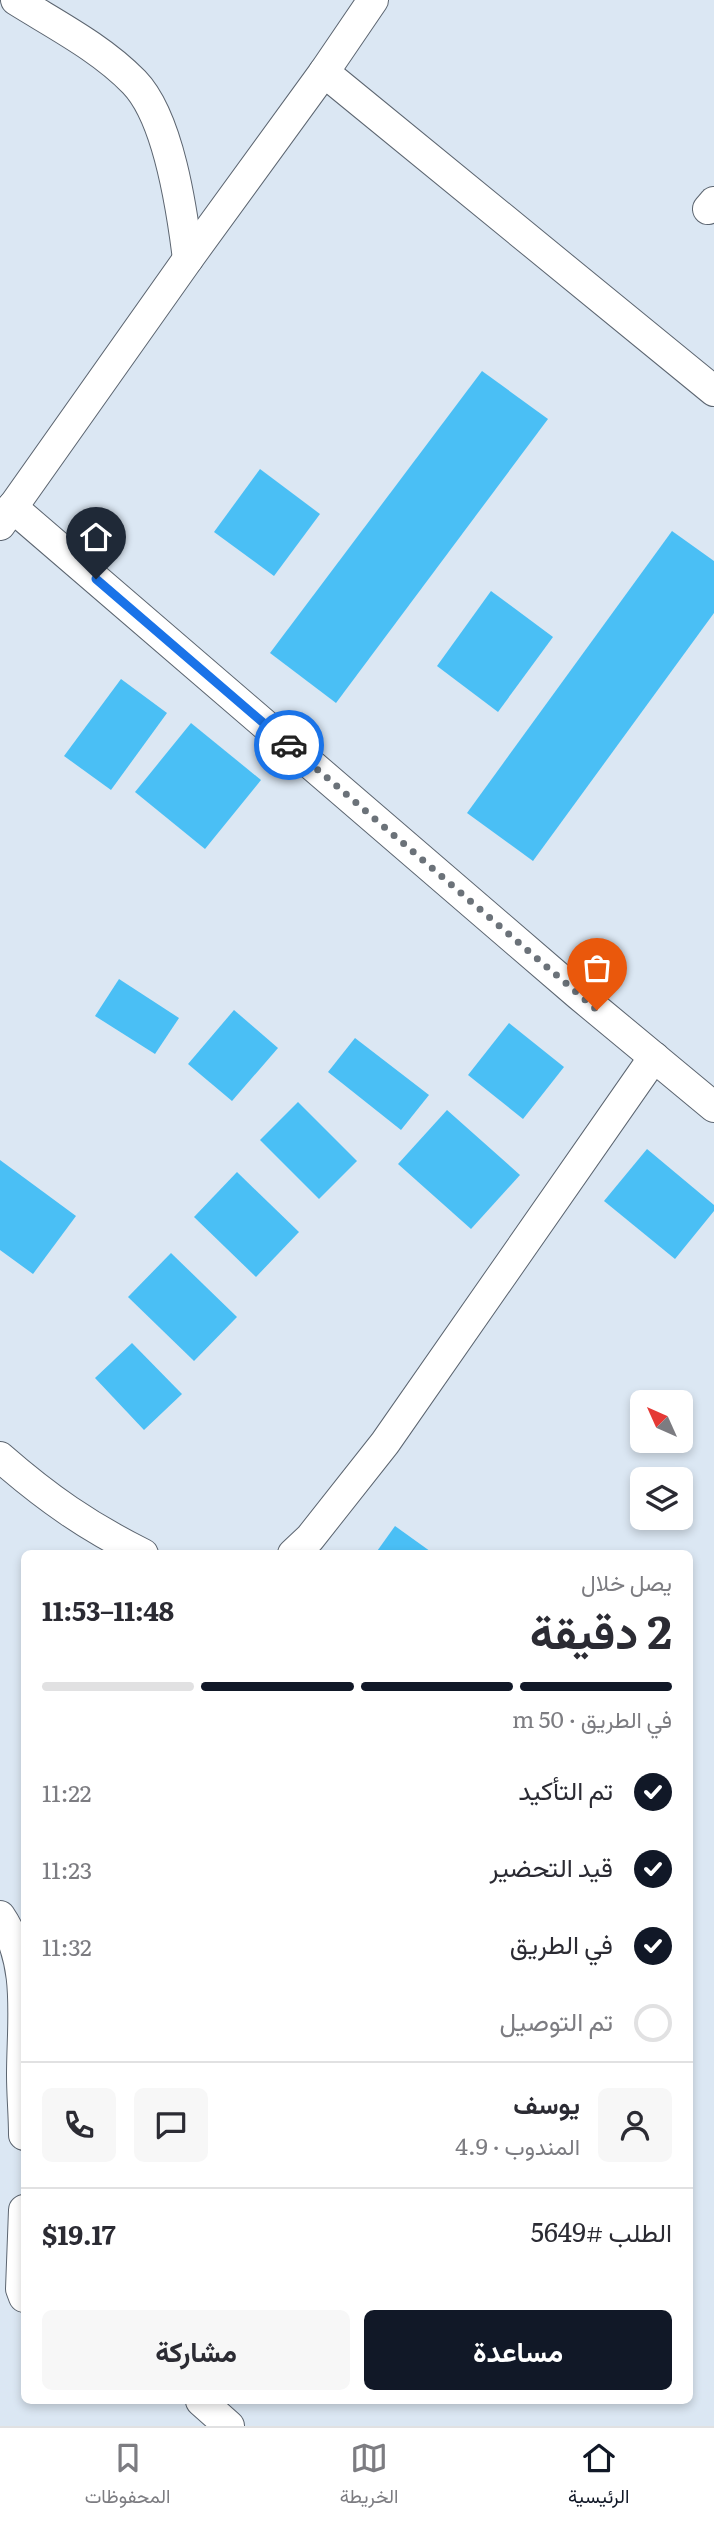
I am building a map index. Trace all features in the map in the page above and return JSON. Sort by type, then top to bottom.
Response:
[{"type":"street","points":[[16,0],[97,51],[134,82],[144,95],[154,114],[179,191],[188,258]]},
{"type":"street","points":[[373,0],[6,516],[714,1107]]},
{"type":"street","points":[[324,72],[714,391]]},
{"type":"street","points":[[296,1550],[310,1538],[385,1443],[654,1057]]},
{"type":"street","points":[[0,1457],[46,1497],[103,1535],[135,1550]]},
{"type":"street","points":[[0,1916],[11,1932],[21,1976]]},
{"type":"street","points":[[204,2404],[229,2426]]},
{"type":"building","points":[[482,371],[548,419],[336,703],[270,653]]},
{"type":"building","points":[[260,469],[320,514],[274,576],[214,532]]},
{"type":"building","points":[[672,531],[714,561],[714,613],[533,861],[467,813]]},
{"type":"building","points":[[491,591],[553,637],[498,712],[437,666]]},
{"type":"building","points":[[121,679],[167,713],[111,790],[64,756]]},
{"type":"building","points":[[191,723],[261,780],[205,849],[135,792]]},
{"type":"building","points":[[119,979],[179,1018],[155,1054],[95,1016]]},
{"type":"building","points":[[234,1010],[278,1048],[232,1101],[188,1064]]},
{"type":"building","points":[[509,1023],[564,1067],[523,1119],[468,1075]]},
{"type":"building","points":[[355,1038],[429,1095],[401,1130],[328,1072]]},
{"type":"building","points":[[298,1102],[357,1161],[319,1199],[260,1140]]},
{"type":"building","points":[[447,1110],[520,1175],[471,1229],[398,1164]]},
{"type":"building","points":[[647,1149],[714,1205],[714,1211],[675,1259],[604,1201]]},
{"type":"building","points":[[0,1160],[76,1216],[33,1274],[0,1250]]},
{"type":"building","points":[[237,1172],[299,1232],[256,1277],[194,1217]]},
{"type":"building","points":[[171,1253],[237,1317],[194,1361],[128,1297]]},
{"type":"building","points":[[132,1343],[182,1394],[144,1430],[95,1378]]},
{"type":"building","points":[[395,1526],[428,1550],[378,1550]]},
{"type":"way so far","points":[[289,745],[597,1010]]},
{"type":"route","points":[[96,579],[289,745]]}]
